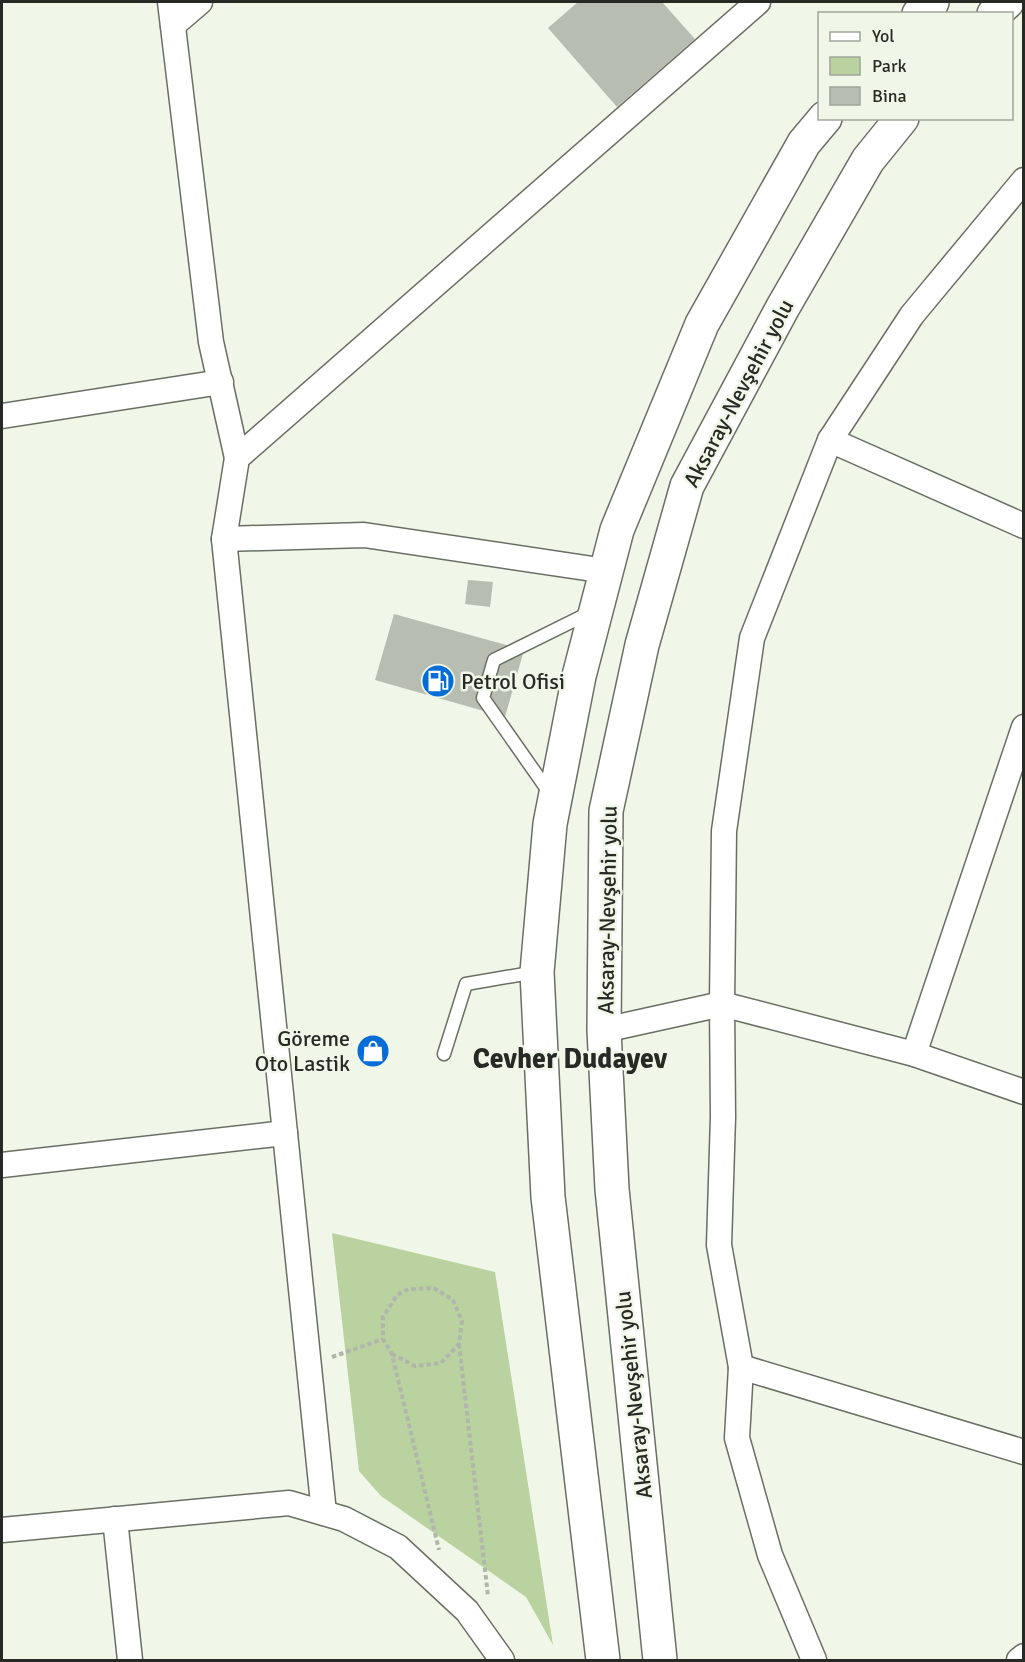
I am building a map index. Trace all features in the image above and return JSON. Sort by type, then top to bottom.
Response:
[{"type":"highway","points":[[603,1660],[548,1197],[537,972],[550,824],[579,676],[617,530],[702,324],[804,143],[823,120]]},
{"type":"highway","name":"Aksaray-Nevşehir yolu","points":[[660,1660],[612,1190],[604,1030],[606,811],[642,645],[687,486],[783,307],[868,160],[900,120]]},
{"type":"street","points":[[200,2],[171,13],[212,342],[237,458],[224,539],[324,1513]]},
{"type":"street","points":[[237,458],[758,2]]},
{"type":"street","points":[[814,1660],[770,1554],[737,1438],[741,1367],[719,1245],[723,1117],[724,831],[752,638],[830,440],[912,315],[1023,180]]},
{"type":"street","points":[[2,416],[220,382]]},
{"type":"street","points":[[830,440],[1023,526]]},
{"type":"street","points":[[224,539],[364,535],[606,571]]},
{"type":"street","points":[[914,1054],[1023,727]]},
{"type":"street","points":[[604,1030],[722,1004],[914,1054],[1023,1092]]},
{"type":"street","points":[[2,1165],[285,1133]]},
{"type":"street","points":[[741,1367],[1023,1452]]},
{"type":"street","points":[[2,1530],[289,1503],[344,1519],[398,1547],[467,1611],[502,1660]]},
{"type":"street","points":[[115,1519],[130,1660]]},
{"type":"street","points":[[1019,1660],[1023,1656]]},
{"type":"lane","points":[[555,800],[483,698],[494,660],[596,610]]},
{"type":"lane","points":[[444,1054],[466,984],[537,972]]},
{"type":"path","points":[[449,1594],[392,1354],[383,1339],[383,1317],[397,1295],[409,1289],[434,1288],[453,1300],[462,1321],[459,1344],[489,1603]]},
{"type":"path","points":[[309,1366],[383,1339]]},
{"type":"path","points":[[392,1354],[415,1366],[441,1363],[459,1344]]},
{"type":"green space","points":[[332,1233],[495,1272],[553,1645],[526,1597],[381,1496],[359,1471]]},
{"type":"building","points":[[578,2],[662,2],[695,39],[617,107],[548,28]]},
{"type":"building","points":[[468,580],[493,582],[490,607],[465,604]]},
{"type":"building","points":[[394,614],[524,650],[505,717],[375,680]]},
{"type":"place","name":"Petrol Ofisi","points":[[438,681]]},
{"type":"place","name":"Göreme Oto Lastik","points":[[373,1051]]},
{"type":"district","name":"Cevher Dudayev","points":[[570,1058]]}]
